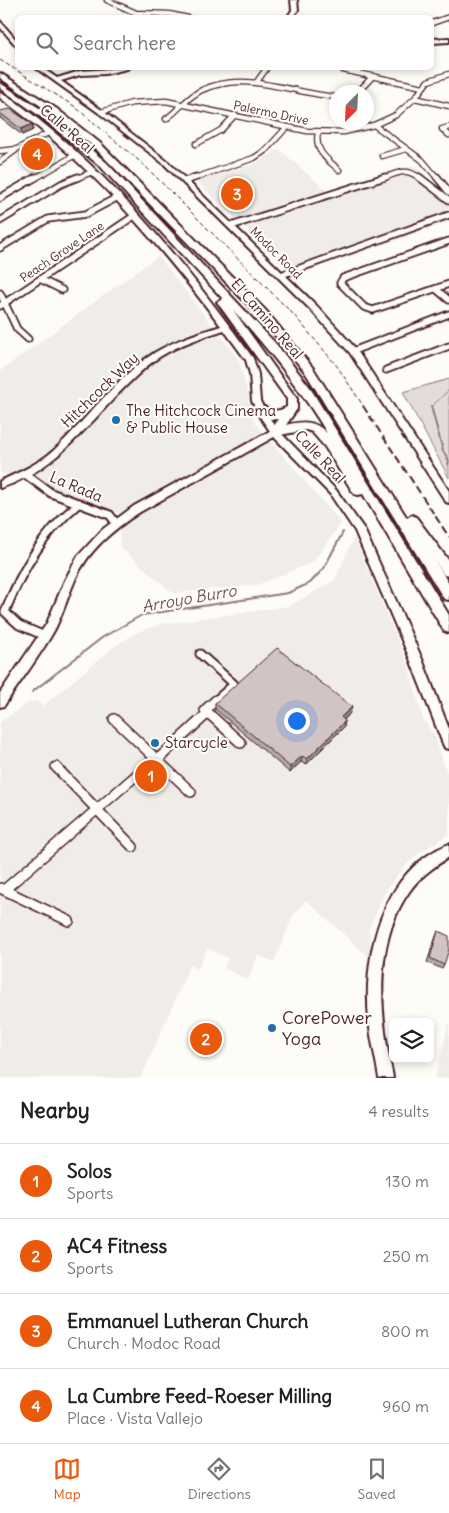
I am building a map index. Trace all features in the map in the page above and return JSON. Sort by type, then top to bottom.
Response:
[{"type":"highway","name":"El Camino Real","points":[[0,75],[54,111],[97,145],[263,314],[309,370],[449,595]]},
{"type":"highway","name":"El Camino Real","points":[[0,85],[47,117],[97,159],[122,183],[272,346],[305,389],[449,627]]},
{"type":"highway","points":[[209,278],[216,294],[292,399],[294,406],[292,412],[279,423],[275,432]]},
{"type":"highway","points":[[259,408],[265,413],[275,416],[282,415],[294,406]]},
{"type":"highway","points":[[275,432],[303,426],[314,428],[327,442],[378,523],[396,539]]},
{"type":"highway","points":[[393,503],[415,523],[449,571]]},
{"type":"street","points":[[107,0],[130,12],[172,13],[178,15]]},
{"type":"street","points":[[291,15],[295,10],[294,0]]},
{"type":"street","points":[[434,22],[449,17]]},
{"type":"street","points":[[0,23],[15,42]]},
{"type":"street","points":[[434,41],[449,40]]},
{"type":"street","name":"Modoc Road","points":[[42,70],[102,112],[151,150],[313,307],[353,351],[449,500]]},
{"type":"street","points":[[56,80],[80,73],[115,70]]},
{"type":"street","points":[[256,83],[265,70]]},
{"type":"street","points":[[343,70],[423,87]]},
{"type":"street","name":"Palermo Drive","points":[[374,125],[396,115],[415,98],[431,79],[449,74]]},
{"type":"street","points":[[365,85],[373,76]]},
{"type":"street","points":[[166,119],[186,104],[196,93],[214,85],[235,82],[256,83],[329,97]]},
{"type":"street","name":"Calle Real","points":[[0,95],[50,132],[118,197],[181,268],[252,364],[256,401],[259,408],[275,432],[319,476],[354,521],[369,550],[416,659],[449,744]]},
{"type":"street","points":[[415,98],[449,106]]},
{"type":"street","name":"Palermo Drive","points":[[102,112],[141,102],[166,101],[318,132],[344,132],[353,130]]},
{"type":"street","points":[[196,144],[222,130],[236,115]]},
{"type":"street","points":[[374,125],[428,166],[439,184],[449,192]]},
{"type":"street","points":[[185,181],[254,158],[266,150],[287,126]]},
{"type":"street","points":[[449,127],[442,129],[449,135]]},
{"type":"street","points":[[0,162],[17,149],[50,132]]},
{"type":"street","points":[[318,132],[316,140],[318,149],[339,170]]},
{"type":"street","points":[[0,151],[17,149]]},
{"type":"street","points":[[382,156],[406,149]]},
{"type":"street","points":[[0,198],[74,155]]},
{"type":"street","points":[[231,226],[406,171],[411,171],[449,200]]},
{"type":"street","points":[[0,221],[61,184],[92,172]]},
{"type":"street","points":[[0,248],[48,219],[86,214],[118,197]]},
{"type":"street","points":[[281,275],[449,215]]},
{"type":"street","name":"Peach Grove Lane","points":[[3,304],[134,216]]},
{"type":"street","points":[[449,242],[340,281],[341,285],[364,307],[372,310],[449,284]]},
{"type":"street","points":[[40,279],[62,290]]},
{"type":"street","points":[[436,289],[449,300]]},
{"type":"street","points":[[0,293],[3,304],[17,328],[28,339]]},
{"type":"street","points":[[353,351],[447,317]]},
{"type":"street","name":"Hitchcock Way","points":[[0,485],[25,474],[55,454],[147,362],[178,344],[226,327]]},
{"type":"street","points":[[386,370],[449,346]]},
{"type":"street","points":[[0,702],[45,636],[59,610],[77,566],[92,546],[116,523],[275,432]]},
{"type":"street","name":"La Rada","points":[[25,474],[51,492],[112,517],[116,523]]},
{"type":"street","points":[[45,636],[19,625],[2,612],[34,551],[60,518],[79,503]]},
{"type":"street","points":[[200,654],[234,684],[205,710],[241,743]]},
{"type":"street","points":[[69,921],[2,889],[97,810],[208,713]]},
{"type":"street","points":[[114,719],[191,792]]},
{"type":"street","points":[[56,767],[133,847]]},
{"type":"street","points":[[386,1078],[380,1048],[375,978],[377,951],[382,933],[396,900],[406,886],[427,864],[449,850]]},
{"type":"shaded area","points":[[279,149],[330,194],[415,166],[449,196],[449,222],[295,275],[195,180],[252,165]]},
{"type":"shaded area","points":[[158,256],[239,360],[255,423],[341,523],[313,562],[257,585],[173,593],[120,547],[119,513],[0,472],[0,371]]},
{"type":"shaded area","points":[[449,379],[449,478],[403,392]]},
{"type":"shaded area","points":[[354,537],[408,665],[423,719],[435,737],[449,779],[449,834],[418,854],[402,869],[385,892],[369,928],[371,959],[306,900],[293,916],[274,962],[258,955],[248,980],[224,968],[228,958],[207,948],[198,969],[190,965],[141,1078],[0,1078],[0,722],[30,702],[36,701],[43,706],[115,646],[138,632],[162,624],[290,606],[335,580]]},
{"type":"shaded area","points":[[449,1022],[449,1078],[435,1078]]},
{"type":"building","points":[[10,109],[32,124],[21,129],[0,113],[0,111]]},
{"type":"building","points":[[40,146],[49,150],[32,159],[23,155]]},
{"type":"building","points":[[277,648],[352,707],[341,717],[345,721],[307,759],[302,756],[290,767],[215,703]]},
{"type":"building","points":[[438,931],[449,936],[449,949],[444,965],[430,958]]},
{"type":"waterway","name":"Arroyo Burro","points":[[431,407],[449,390]]},
{"type":"waterway","name":"Arroyo Burro","points":[[431,407],[443,451],[449,461],[448,464]]},
{"type":"waterway","name":"Arroyo Burro","points":[[32,692],[103,637],[142,615],[288,593],[310,583],[324,568],[343,532]]},
{"type":"railway","points":[[0,60],[15,69]]},
{"type":"railway","points":[[16,70],[74,106],[144,165],[294,315],[337,366],[364,407]]},
{"type":"railway","points":[[363,406],[449,537]]},
{"type":"place","name":"La Cumbre Feed-Roeser Milling","points":[[37,154]]},
{"type":"place","name":"Emmanuel Lutheran Church","points":[[237,194]]},
{"type":"place","name":"The Hitchcock Cinema & Public House","points":[[116,420]]},
{"type":"place","name":"Starcycle","points":[[155,743]]},
{"type":"place","name":"Solos","points":[[151,776]]},
{"type":"place","name":"CorePower Yoga","points":[[272,1028]]},
{"type":"place","name":"AC4 Fitness","points":[[206,1039]]}]
